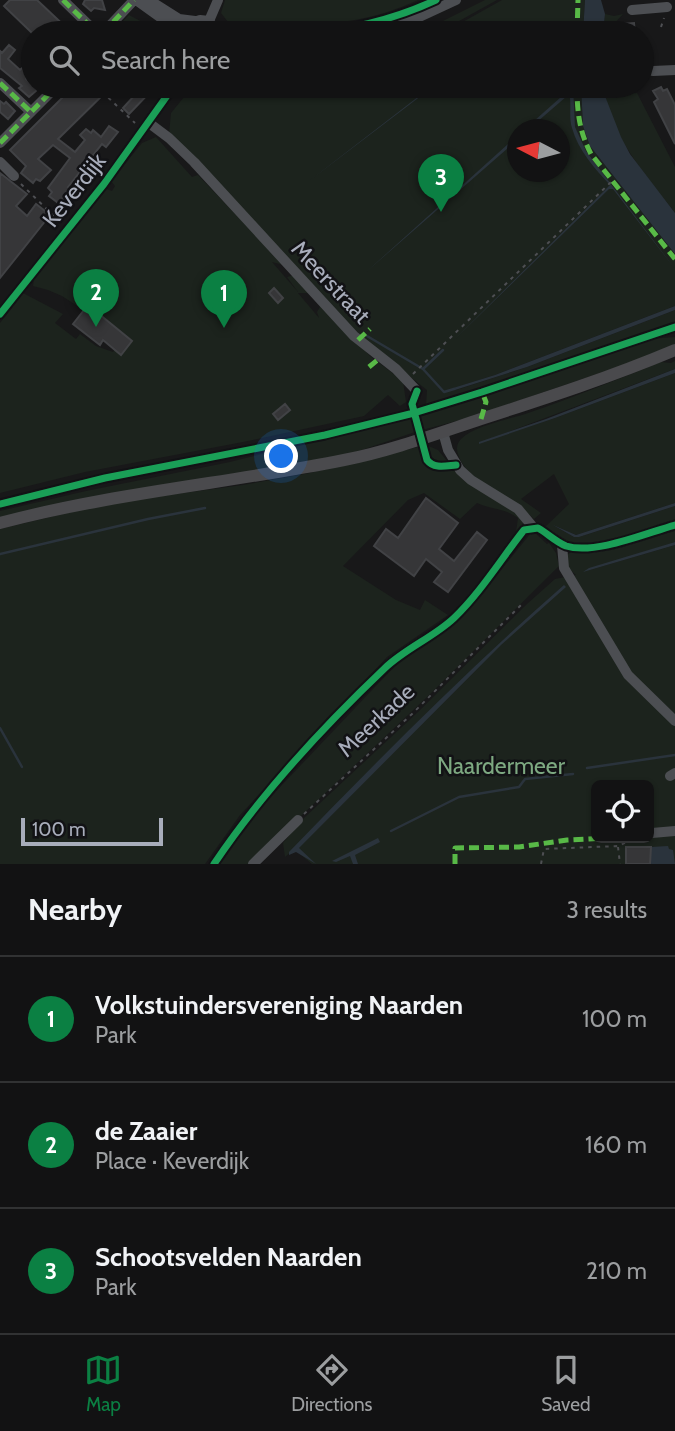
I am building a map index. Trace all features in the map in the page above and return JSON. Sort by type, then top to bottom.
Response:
[{"type":"main road","points":[[0,523],[58,507],[133,493],[346,460],[443,432],[611,377],[675,350]]},
{"type":"street","points":[[62,0],[84,21]]},
{"type":"street","points":[[115,21],[135,0],[166,21]]},
{"type":"street","points":[[149,0],[179,19],[195,21]]},
{"type":"street","points":[[217,21],[218,0]]},
{"type":"street","points":[[408,21],[456,0]]},
{"type":"street","points":[[632,10],[669,7]]},
{"type":"street","points":[[654,71],[675,70]]},
{"type":"street","points":[[0,83],[31,112]]},
{"type":"street","points":[[0,144],[45,98]]},
{"type":"street","name":"Keverdijk","points":[[0,314],[69,229],[166,98]]},
{"type":"street","name":"Meerstraat","points":[[146,127],[169,138],[194,162],[354,336],[396,369],[417,391]]},
{"type":"street","points":[[0,162],[14,176]]},
{"type":"street","points":[[443,432],[456,465],[471,480],[518,509],[533,527],[562,545],[577,548],[597,547],[675,525]]},
{"type":"street","points":[[214,864],[243,821],[295,761],[385,668],[410,647],[454,618],[524,530],[533,527]]},
{"type":"street","points":[[562,545],[564,568],[628,675],[675,721]]},
{"type":"street","points":[[253,864],[298,820]]},
{"type":"street","points":[[654,832],[675,831]]},
{"type":"path","points":[[661,27],[669,7]]},
{"type":"path","points":[[111,98],[146,127]]},
{"type":"path","points":[[14,176],[69,229]]},
{"type":"path","points":[[418,370],[612,181]]},
{"type":"path","points":[[541,864],[544,849],[618,846],[625,843]]},
{"type":"path","points":[[618,846],[620,864]]},
{"type":"green space","points":[[225,0],[418,0],[371,17],[348,21],[227,21],[221,13]]},
{"type":"green space","points":[[485,0],[497,0],[459,21],[443,21]]},
{"type":"green space","points":[[502,0],[585,0],[584,21],[464,21]]},
{"type":"green space","points":[[605,14],[623,14],[617,21],[604,21]]},
{"type":"green space","points":[[129,15],[140,21],[123,21]]},
{"type":"green space","points":[[183,98],[582,98],[583,126],[590,146],[675,254],[675,306],[454,388],[456,390],[527,367],[675,310],[675,329],[426,406],[427,390],[309,293],[298,293],[319,318],[317,312],[321,305],[370,356],[403,381],[406,402],[400,406],[388,395],[364,416],[85,472],[0,493],[0,323],[23,293],[63,314],[55,323],[76,339],[80,334],[96,346],[113,352],[125,337],[62,296],[33,286],[34,279],[106,189],[112,191],[115,186],[111,181],[142,143],[156,137],[192,177],[198,175],[284,265],[272,262],[298,292],[287,277],[299,274],[169,134],[171,113]]},
{"type":"green space","points":[[606,98],[640,98],[675,167],[675,213],[621,138]]},
{"type":"green space","points":[[675,337],[675,344],[638,360],[468,418],[422,430],[418,418],[421,413],[649,339]]},
{"type":"green space","points":[[675,361],[675,369],[479,443],[675,373],[675,503],[576,535],[555,526],[579,537],[675,506],[675,523],[601,544],[571,543],[545,527],[569,504],[554,474],[521,499],[541,513],[534,519],[470,473],[458,454],[457,446],[460,441],[475,430],[523,415],[661,362]]},
{"type":"green space","points":[[407,417],[412,421],[415,432],[341,457],[226,475],[0,520],[0,511],[230,462]]},
{"type":"green space","points":[[426,445],[438,450],[448,462],[433,462]]},
{"type":"green space","points":[[418,447],[423,462],[430,469],[453,470],[516,512],[524,522],[516,532],[518,518],[477,503],[460,519],[424,493],[408,500],[343,566],[396,600],[420,610],[425,600],[448,615],[387,657],[240,815],[205,864],[0,864],[0,529],[109,503],[310,473]]},
{"type":"green space","name":"Naardermeer","points":[[675,531],[675,542],[586,571],[675,545],[675,864],[312,864],[294,849],[285,857],[283,843],[304,818],[418,712],[527,604],[555,579],[576,575],[568,568],[567,555],[571,552],[622,546]]},
{"type":"green space","points":[[531,533],[549,543],[556,553],[559,566],[426,698],[250,864],[217,864],[245,824],[403,658],[445,631],[466,613]]},
{"type":"shaded area","points":[[585,0],[601,0],[604,21],[584,21]]},
{"type":"shaded area","points":[[416,98],[418,98],[309,181]]},
{"type":"shaded area","points":[[560,98],[565,98],[541,119],[536,119]]},
{"type":"shaded area","points":[[570,98],[574,98],[575,127],[586,151],[675,269],[613,189],[609,189],[452,342],[610,185],[593,166],[571,125]]},
{"type":"shaded area","points":[[582,98],[606,98],[630,154],[675,213],[675,254],[590,146],[583,126]]},
{"type":"shaded area","points":[[507,145],[507,149],[365,273]]},
{"type":"shaded area","points":[[675,306],[675,310],[527,367],[455,390],[453,388],[495,375]]},
{"type":"shaded area","points":[[675,369],[675,373],[479,444],[479,442]]},
{"type":"shaded area","points":[[675,503],[675,506],[579,537],[553,525],[576,535]]},
{"type":"shaded area","points":[[675,542],[675,545],[583,572],[589,568]]},
{"type":"shaded area","points":[[564,585],[566,587],[501,645],[299,848],[316,864],[296,852],[289,855],[356,783],[424,716]]},
{"type":"shaded area","points":[[378,838],[380,842],[355,855],[358,864],[353,864],[350,856],[332,861]]},
{"type":"shaded area","points":[[668,846],[673,850],[675,864],[650,864],[651,847]]},
{"type":"building","points":[[10,0],[37,0],[59,21],[21,22],[4,6]]},
{"type":"building","points":[[85,0],[102,0],[105,10],[94,8],[91,11],[83,4]]},
{"type":"building","points":[[9,45],[15,50],[8,59],[21,69],[21,85],[0,68],[0,51],[2,53]]},
{"type":"building","points":[[661,87],[663,91],[667,89],[675,105],[675,144],[654,102],[658,99],[654,90]]},
{"type":"building","points":[[62,98],[100,98],[58,139],[75,152],[85,140],[80,135],[86,129],[91,133],[93,130],[101,137],[109,126],[118,132],[106,147],[102,144],[68,187],[72,190],[61,205],[49,196],[52,192],[48,188],[70,158],[53,145],[38,159],[51,170],[40,181],[36,179],[33,183],[21,173],[26,166],[10,150]]},
{"type":"building","points":[[132,98],[144,98],[129,114],[123,108]]},
{"type":"building","points":[[0,101],[4,104],[6,102],[15,111],[8,119],[0,112]]},
{"type":"building","points":[[0,173],[27,194],[16,206],[27,216],[36,204],[50,215],[0,278]]},
{"type":"building","points":[[274,288],[283,298],[278,303],[269,293]]},
{"type":"building","points":[[88,305],[132,341],[121,355],[103,340],[100,345],[73,324]]},
{"type":"building","points":[[285,404],[290,410],[278,420],[273,414]]},
{"type":"building","points":[[426,498],[458,523],[439,549],[454,561],[477,532],[487,540],[448,592],[434,582],[442,572],[426,559],[414,576],[374,546],[386,529],[398,538]]},
{"type":"building","points":[[626,847],[651,847],[650,864],[626,864]]},
{"type":"waterway","points":[[367,336],[423,369],[444,392],[454,389]]},
{"type":"waterway","points":[[423,369],[443,350]]},
{"type":"waterway","points":[[0,554],[205,508]]},
{"type":"waterway","points":[[0,728],[22,767]]},
{"type":"waterway","points":[[587,768],[675,755]]},
{"type":"waterway","points":[[391,831],[459,797],[519,787],[525,779],[573,774]]},
{"type":"marked path","points":[[63,0],[85,21]]},
{"type":"marked path","points":[[114,21],[134,0]]},
{"type":"marked path","points":[[577,21],[578,0]]},
{"type":"marked path","points":[[0,83],[31,112]]},
{"type":"marked path","points":[[0,143],[45,98]]},
{"type":"marked path","points":[[578,98],[580,121],[591,154],[675,259]]},
{"type":"marked path","points":[[358,340],[370,329]]},
{"type":"marked path","points":[[369,367],[380,358]]},
{"type":"marked path","points":[[481,419],[486,402],[482,392]]},
{"type":"marked path","points":[[455,864],[455,848],[519,847],[591,839]]},
{"type":"cycle path","points":[[378,21],[436,0]]},
{"type":"cycle path","points":[[0,314],[104,184],[165,98]]},
{"type":"cycle path","points":[[0,504],[105,478],[325,435],[414,413],[675,327]]},
{"type":"cycle path","points":[[417,391],[412,404],[427,460],[436,466],[456,465]]},
{"type":"cycle path","points":[[214,864],[252,812],[316,737],[393,661],[454,618],[524,530],[538,528],[566,546],[591,548],[621,542],[675,525]]},
{"type":"place","name":"Schootsvelden Naarden","points":[[441,212]]},
{"type":"place","name":"de Zaaier","points":[[96,327]]},
{"type":"place","name":"Volkstuindersvereniging Naarden","points":[[224,328]]}]
